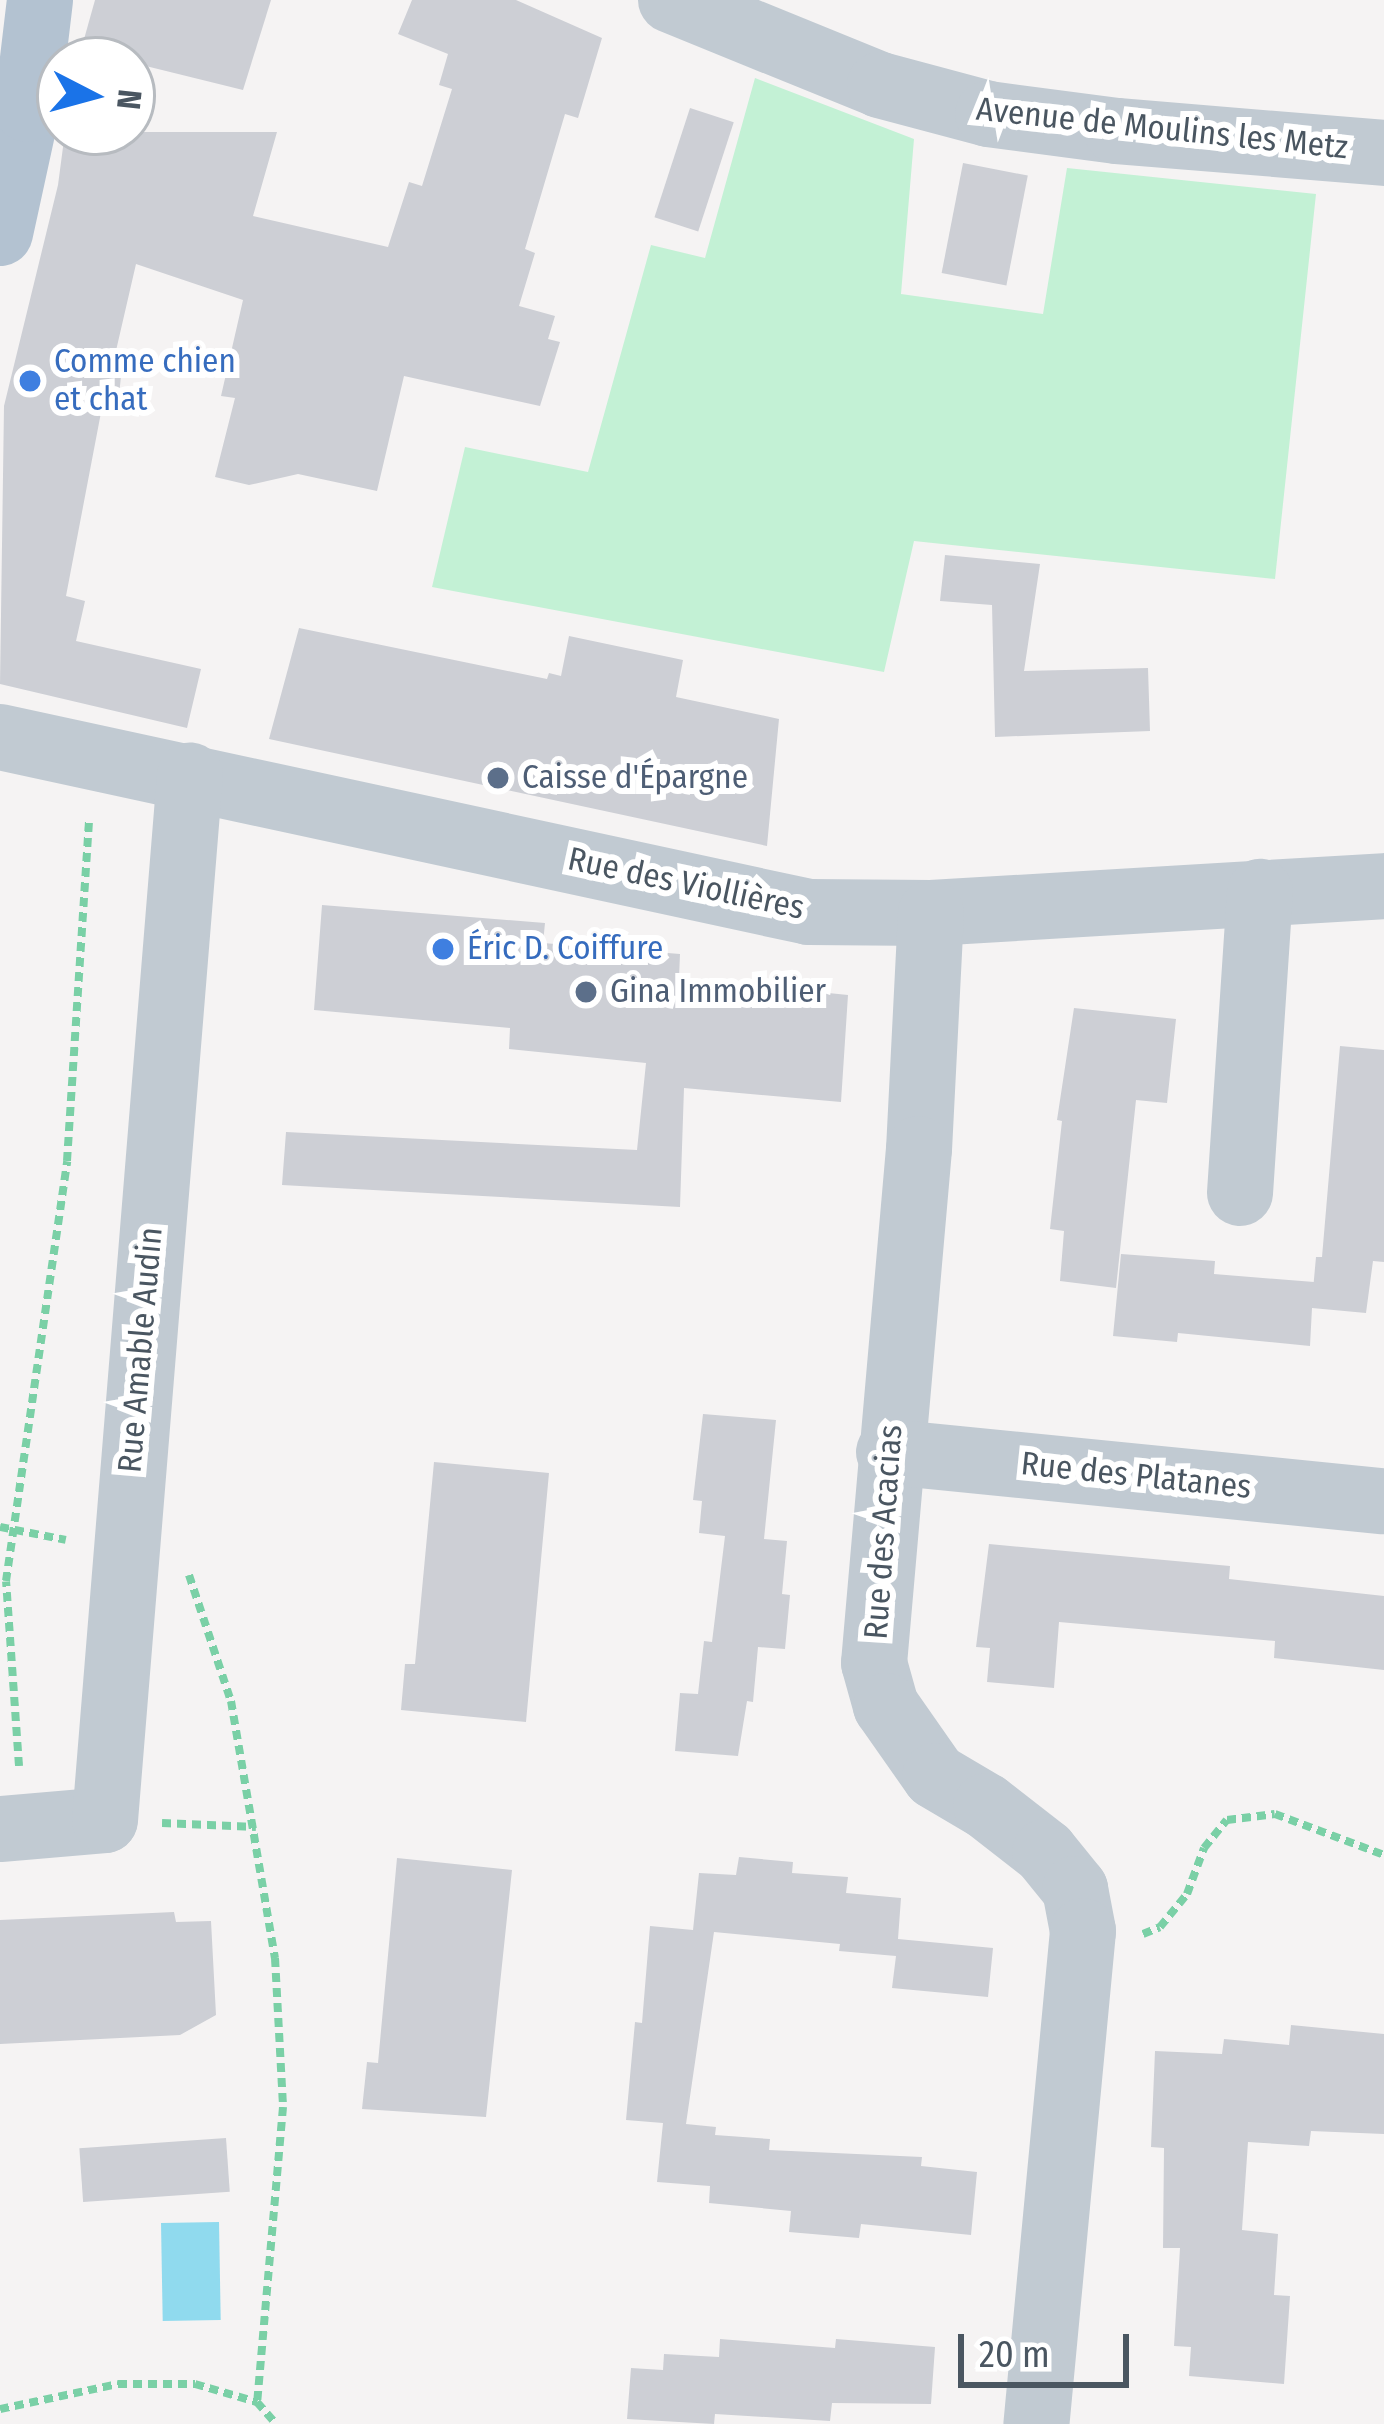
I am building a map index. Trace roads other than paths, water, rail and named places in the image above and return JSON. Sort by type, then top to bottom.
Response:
[{"type":"main road","points":[[0,233],[26,109],[40,0]]},
{"type":"street","name":"Avenue de Moulins les Metz","points":[[671,0],[880,85],[988,113],[1117,131],[1384,153]]},
{"type":"street","name":"Rue des Viollières","points":[[0,737],[809,913],[931,913],[1384,886]]},
{"type":"street","name":"Rue Amable Audin","points":[[12,1828],[105,1820],[190,775]]},
{"type":"street","points":[[1240,1193],[1260,892]]},
{"type":"street","name":"Rue des Acacias","points":[[931,913],[919,1149],[874,1663],[886,1706],[935,1776],[986,1806],[1045,1852],[1075,1888],[1083,1931],[1036,2424]]},
{"type":"street","name":"Rue des Platanes","points":[[889,1452],[1384,1501]]},
{"type":"water","points":[[219,2222],[221,2320],[163,2321],[161,2223]]},
{"type":"place","name":"Comme chien et chat","points":[[30,381]]},
{"type":"place","name":"Caisse d'Épargne","points":[[498,778]]},
{"type":"place","name":"Éric D. Coiffure","points":[[443,949]]},
{"type":"place","name":"Gina Immobilier","points":[[586,992]]}]
